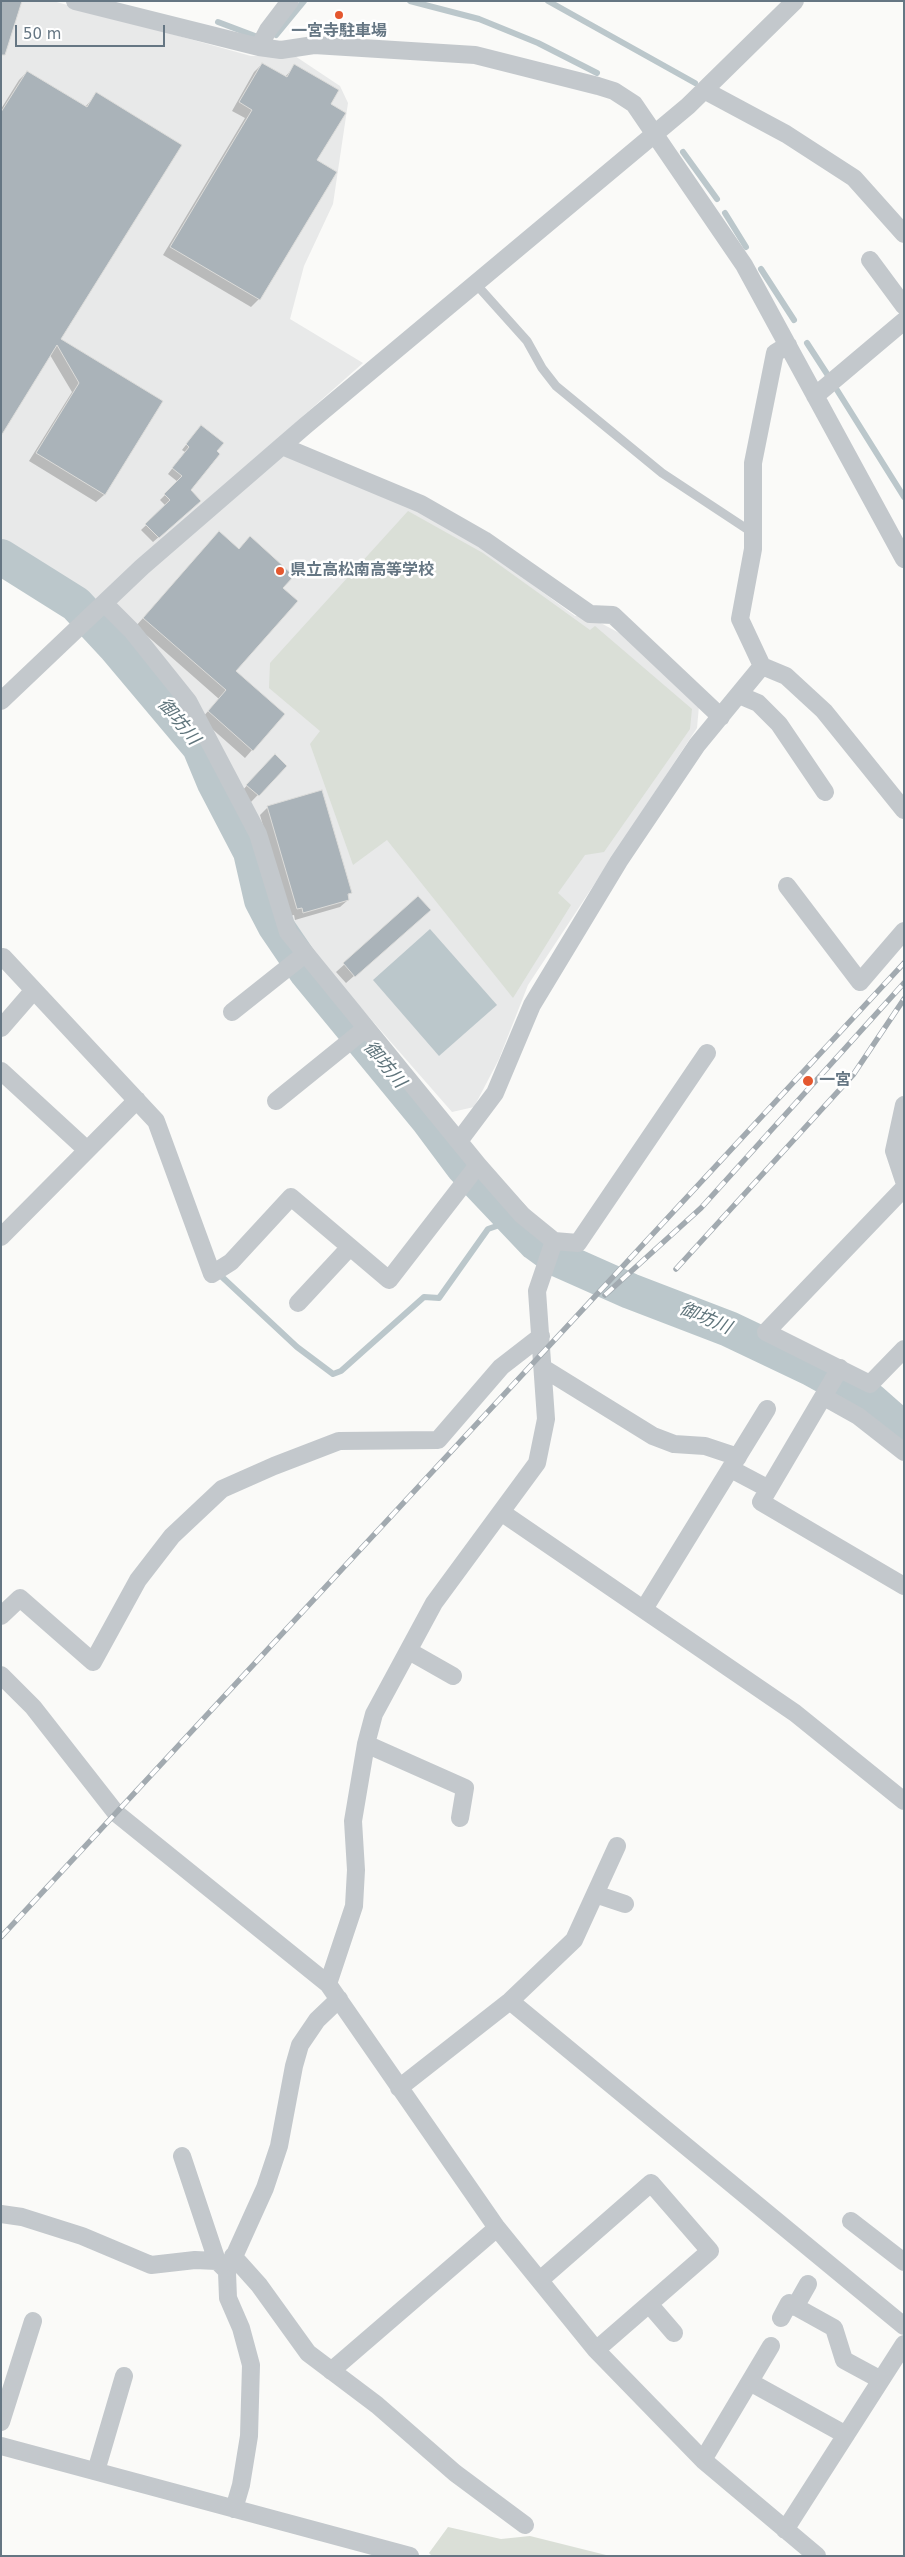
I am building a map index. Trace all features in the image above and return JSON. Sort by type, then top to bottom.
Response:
[{"type":"street","points":[[75,1],[260,48],[281,50],[314,45],[475,55],[542,70],[614,91],[634,104],[744,265],[904,558]]},
{"type":"street","points":[[260,48],[268,30],[290,1]]},
{"type":"street","points":[[1,701],[78,630],[142,567],[282,446],[704,90],[795,1]]},
{"type":"street","points":[[704,90],[786,134],[854,178],[904,234]]},
{"type":"street","points":[[870,260],[904,306]]},
{"type":"street","points":[[815,396],[904,321]]},
{"type":"street","points":[[788,345],[775,353],[753,463],[753,549],[740,619],[762,666],[786,676],[824,711],[904,810]]},
{"type":"street","points":[[282,446],[421,504],[484,540],[590,614],[613,615],[721,717]]},
{"type":"street","points":[[103,605],[132,631],[188,701],[258,834],[288,932],[364,1029],[478,1165],[552,1247]]},
{"type":"street","points":[[459,1141],[495,1093],[532,1005],[619,860],[697,745],[762,666]]},
{"type":"street","points":[[739,695],[758,703],[779,724],[825,792]]},
{"type":"street","points":[[787,886],[860,982],[904,931]]},
{"type":"street","points":[[232,1012],[304,954]]},
{"type":"street","points":[[3,957],[156,1121],[212,1274],[231,1262],[291,1197],[389,1280],[466,1178],[478,1165]]},
{"type":"street","points":[[1,1028],[34,990]]},
{"type":"street","points":[[276,1101],[364,1029]]},
{"type":"street","points":[[552,1247],[578,1243],[706,1053]]},
{"type":"street","points":[[1,1070],[87,1150]]},
{"type":"street","points":[[1,1236],[137,1100]]},
{"type":"street","points":[[904,1105],[894,1151],[904,1181]]},
{"type":"street","points":[[904,1188],[766,1332],[870,1384],[904,1349]]},
{"type":"street","points":[[298,1303],[350,1247]]},
{"type":"street","points":[[328,1984],[354,1906],[356,1870],[352,1821],[366,1744],[374,1714],[434,1603],[537,1463],[546,1420],[537,1291],[552,1247]]},
{"type":"street","points":[[1,1616],[20,1598],[93,1662],[138,1580],[172,1536],[222,1490],[274,1466],[339,1442],[438,1440],[501,1368],[541,1336]]},
{"type":"street","points":[[543,1368],[653,1436],[674,1444],[705,1446],[735,1463],[768,1488]]},
{"type":"street","points":[[840,1368],[761,1502],[904,1586]]},
{"type":"street","points":[[826,1394],[904,1452]]},
{"type":"street","points":[[644,1610],[767,1409]]},
{"type":"street","points":[[501,1512],[795,1713],[904,1801]]},
{"type":"street","points":[[409,1651],[453,1676]]},
{"type":"street","points":[[1,1675],[33,1707],[116,1813],[328,1984],[497,2228],[596,2350],[703,2460],[818,2556]]},
{"type":"street","points":[[366,1744],[465,1788],[460,1818]]},
{"type":"street","points":[[399,2088],[510,2001],[574,1940],[617,1846]]},
{"type":"street","points":[[595,1894],[625,1904]]},
{"type":"street","points":[[226,2263],[265,2188],[279,2146],[294,2066],[300,2045],[317,2020],[339,1999]]},
{"type":"street","points":[[510,2001],[904,2326]]},
{"type":"street","points":[[182,2156],[226,2263],[228,2298],[241,2328],[251,2365],[248,2436],[241,2486],[234,2508]]},
{"type":"street","points":[[540,2280],[651,2182],[710,2251],[596,2350]]},
{"type":"street","points":[[1,2214],[22,2217],[82,2236],[151,2265],[195,2260],[226,2263],[259,2285],[308,2353],[377,2406],[455,2473],[525,2525]]},
{"type":"street","points":[[851,2220],[904,2262]]},
{"type":"street","points":[[331,2371],[497,2228]]},
{"type":"street","points":[[795,2306],[808,2284]]},
{"type":"street","points":[[781,2318],[789,2303],[834,2328],[844,2360],[881,2380]]},
{"type":"street","points":[[649,2304],[674,2333]]},
{"type":"street","points":[[1,2422],[8,2377],[33,2321]]},
{"type":"street","points":[[785,2530],[904,2344]]},
{"type":"street","points":[[703,2460],[771,2346]]},
{"type":"street","points":[[96,2471],[124,2376]]},
{"type":"street","points":[[750,2382],[846,2435]]},
{"type":"street","points":[[1,2446],[410,2556]]},
{"type":"lane","points":[[475,283],[527,340],[542,368],[556,386],[662,473],[753,534]]},
{"type":"shaded area","name":"県立高松南高等学校","points":[[1,1],[53,1],[251,56],[295,56],[340,86],[348,103],[333,204],[304,266],[290,319],[363,363],[267,448],[433,517],[483,548],[575,616],[584,614],[623,635],[699,706],[697,728],[528,985],[499,1059],[474,1107],[452,1112],[293,930],[194,699],[96,601],[1,546]]},
{"type":"shaded area","points":[[408,511],[483,553],[590,630],[595,626],[692,709],[690,729],[604,852],[585,855],[558,893],[571,905],[513,998],[387,840],[353,865],[310,744],[320,731],[269,688],[270,663]]},
{"type":"shaded area","points":[[430,929],[497,1005],[439,1056],[373,980]]},
{"type":"shaded area","points":[[448,2527],[501,2539],[530,2536],[610,2556],[432,2556],[429,2553]]},
{"type":"building","points":[[1,1],[22,1],[5,55],[1,55]]},
{"type":"building","points":[[262,63],[287,77],[294,64],[339,90],[331,104],[346,113],[317,160],[337,172],[260,300],[170,247],[252,110],[239,102]]},
{"type":"building","points":[[27,71],[87,107],[96,92],[182,145],[61,339],[163,401],[105,495],[36,453],[79,383],[57,345],[1,436],[1,112]]},
{"type":"building","points":[[201,425],[224,443],[217,451],[220,454],[191,490],[201,501],[159,538],[145,524],[170,500],[164,494],[182,476],[172,468],[189,447],[186,444]]},
{"type":"building","points":[[219,531],[239,549],[250,536],[294,576],[283,588],[298,601],[236,671],[285,714],[253,751],[208,711],[226,690],[143,618]]},
{"type":"building","points":[[275,754],[287,766],[259,796],[246,785]]},
{"type":"building","points":[[322,790],[352,893],[348,894],[349,900],[303,913],[302,908],[297,909],[267,806]]},
{"type":"building","points":[[418,896],[431,910],[355,977],[343,963]]},
{"type":"waterway","points":[[276,35],[304,1]]},
{"type":"waterway","points":[[410,1],[479,19],[538,43],[597,73]]},
{"type":"waterway","points":[[548,1],[695,83]]},
{"type":"waterway","points":[[218,22],[255,36]]},
{"type":"waterway","points":[[683,152],[717,199]]},
{"type":"waterway","points":[[725,213],[746,247]]},
{"type":"waterway","points":[[761,269],[794,320]]},
{"type":"waterway","points":[[807,343],[829,377]]},
{"type":"waterway","points":[[837,390],[904,497]]},
{"type":"waterway","name":"御坊川","points":[[1,557],[76,604],[115,646],[200,747],[215,783],[251,852],[262,900],[275,925],[307,972],[428,1119],[463,1166],[536,1243],[558,1259],[630,1291],[729,1329],[811,1368],[871,1401],[904,1430]]},
{"type":"waterway","points":[[221,1276],[297,1347],[333,1374],[341,1371],[424,1297],[439,1298],[488,1229],[514,1220]]},
{"type":"railway","points":[[1,1937],[904,963]]},
{"type":"railway","points":[[605,1295],[701,1208],[904,983]]},
{"type":"railway","points":[[676,1269],[853,1075],[904,999]]},
{"type":"place","name":"一宮寺駐車場","points":[[339,15]]},
{"type":"place","name":"県立高松南高等学校","points":[[280,571]]},
{"type":"place","name":"一宮","points":[[808,1081]]}]
